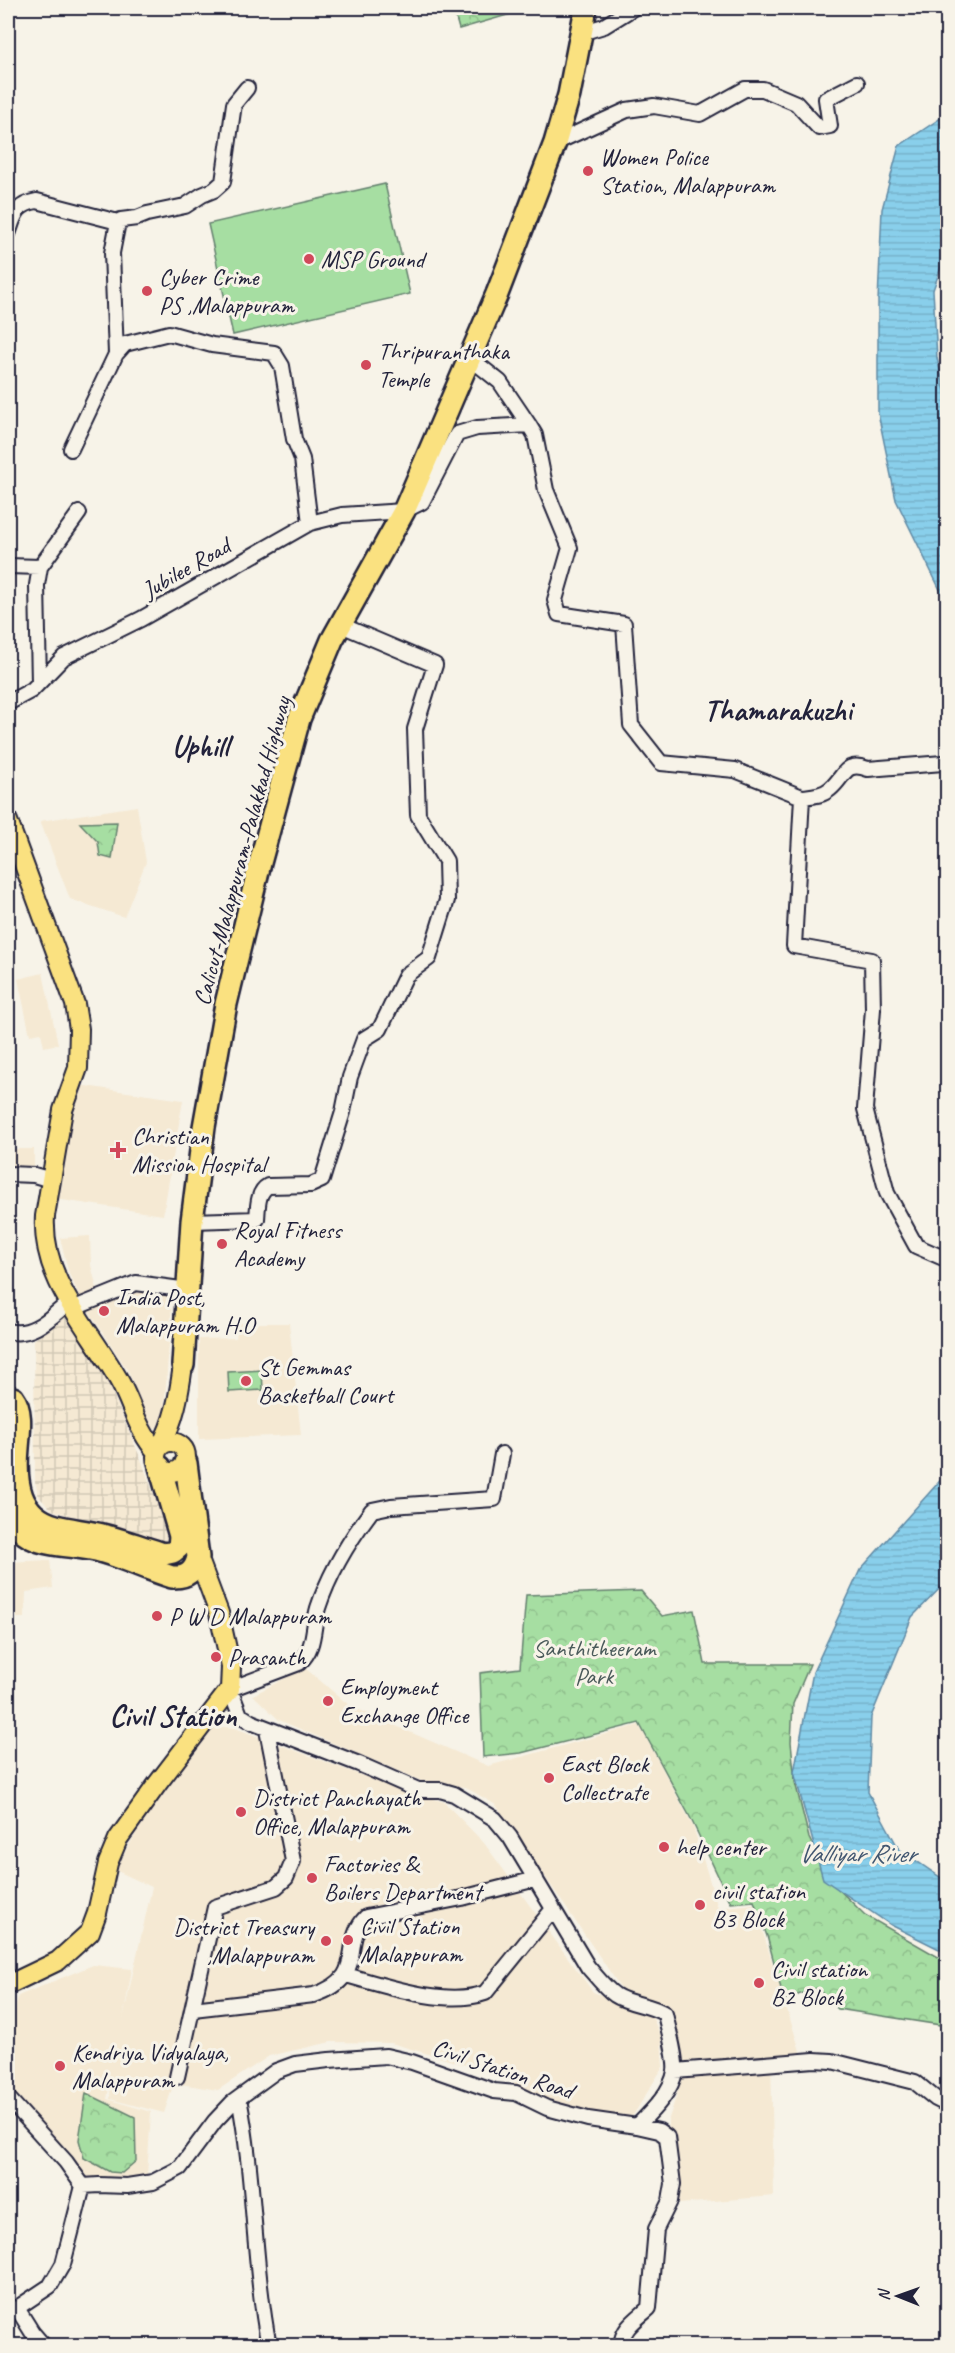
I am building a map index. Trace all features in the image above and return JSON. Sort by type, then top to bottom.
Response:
[{"type":"highway","name":"Calicut-Malappuram-Palakkad Highway","points":[[183,1365],[192,1221],[204,1127],[226,1004],[260,863],[299,719],[332,640],[404,511],[497,294],[555,143],[569,95],[586,8]]},
{"type":"highway","points":[[8,1397],[13,1398],[17,1403],[19,1415],[16,1468],[20,1493],[26,1507],[40,1520],[55,1526],[104,1535],[164,1554],[173,1552],[179,1547],[180,1536],[159,1455]]},
{"type":"highway","points":[[8,1403],[12,1422],[8,1475]]},
{"type":"highway","name":"Calicut-Malappuram-Palakkad Highway","points":[[184,1455],[195,1565]]},
{"type":"highway","points":[[8,1506],[11,1522],[22,1533],[38,1541],[102,1551],[172,1577],[182,1578],[195,1565]]},
{"type":"main road","points":[[8,821],[75,1004],[79,1029],[78,1068],[63,1110],[44,1230],[54,1273],[70,1306],[106,1357],[147,1441],[159,1455],[164,1470],[179,1471],[184,1455],[172,1442],[159,1455]]},
{"type":"main road","name":"Calicut-Malappuram-Palakkad Highway","points":[[159,1455],[171,1429],[177,1408],[183,1365]]},
{"type":"main road","name":"Calicut-Malappuram-Palakkad Highway","points":[[183,1365],[184,1455]]},
{"type":"main road","points":[[8,1985],[58,1961],[90,1932],[108,1863],[118,1839],[158,1782],[230,1689],[231,1667],[219,1613],[195,1565]]},
{"type":"street","points":[[581,33],[604,26],[633,8]]},
{"type":"street","points":[[555,143],[627,110],[654,106],[700,114],[745,89],[763,89],[796,103],[819,128],[830,126],[826,99],[857,83]]},
{"type":"street","points":[[8,234],[18,209],[25,203],[37,201],[118,222],[137,218],[147,213],[185,207],[214,190],[223,182],[234,104],[247,88]]},
{"type":"street","points":[[116,354],[112,253],[118,222]]},
{"type":"street","points":[[71,449],[116,354],[125,344],[169,333],[212,345],[274,353],[282,366],[294,439],[302,459],[310,523]]},
{"type":"street","points":[[470,358],[500,382],[535,435],[546,490],[570,548],[555,600],[559,614],[624,624],[631,725],[661,764],[735,770],[802,797],[820,795],[830,789],[848,768],[858,765],[868,769],[943,763],[948,765]]},
{"type":"street","points":[[404,511],[422,502],[457,434],[477,428],[529,425]]},
{"type":"street","name":"Jubilee Road","points":[[8,703],[32,690],[64,657],[141,620],[310,523],[342,515],[404,511]]},
{"type":"street","points":[[39,683],[37,585],[40,567],[79,513]]},
{"type":"street","points":[[8,566],[40,567]]},
{"type":"street","points":[[192,1221],[257,1219],[260,1192],[263,1188],[312,1185],[322,1180],[364,1039],[380,1029],[406,975],[429,958],[447,900],[446,861],[418,815],[415,729],[435,665],[341,625]]},
{"type":"street","points":[[802,797],[794,946],[872,960],[873,1009],[866,1109],[887,1193],[916,1246],[948,1260]]},
{"type":"street","points":[[8,1174],[34,1175],[51,1180]]},
{"type":"street","points":[[8,1331],[25,1332],[40,1327],[70,1306],[136,1283],[188,1290]]},
{"type":"street","points":[[502,1454],[494,1499],[391,1506],[372,1510],[351,1541],[326,1588],[318,1609],[311,1648],[306,1657],[299,1663],[230,1689],[240,1715],[267,1730],[359,1764],[417,1790],[440,1790],[454,1794],[495,1819],[510,1837],[588,1967],[601,1982],[616,1995],[665,2014],[675,2071],[669,2087],[651,2112],[637,2126]]},
{"type":"street","points":[[177,2077],[215,1907],[276,1887],[286,1878],[293,1861],[267,1730]]},
{"type":"street","points":[[193,2009],[314,1995],[331,1989],[346,1975],[358,1926],[366,1917],[462,1898],[536,1879]]},
{"type":"street","points":[[346,1975],[435,1996],[470,1998],[485,1993],[553,1909]]},
{"type":"street","name":"Civil Station Road","points":[[83,2186],[128,2186],[153,2182],[180,2168],[215,2121],[239,2098],[276,2071],[295,2064],[386,2056],[412,2062],[494,2091],[516,2093],[547,2108],[588,2120],[658,2131],[667,2137],[673,2184],[670,2201],[656,2229],[649,2308],[628,2326],[622,2337],[621,2346]]},
{"type":"street","points":[[675,2071],[814,2060],[832,2061],[915,2082],[936,2099],[948,2105]]},
{"type":"street","points":[[8,2098],[66,2162],[83,2186],[63,2264],[50,2286],[12,2311],[44,2346]]},
{"type":"street","points":[[239,2098],[248,2149],[260,2300],[269,2346]]},
{"type":"shaded area","points":[[137,806],[146,862],[124,917],[70,899],[40,821]]},
{"type":"shaded area","points":[[43,973],[58,1044],[44,1047],[41,1033],[30,1035],[18,979]]},
{"type":"shaded area","name":"Christian Mission Hospital","points":[[71,1084],[183,1100],[163,1215],[55,1199]]},
{"type":"shaded area","points":[[11,1149],[34,1149],[34,1171],[11,1171]]},
{"type":"shaded area","points":[[90,1236],[91,1265],[97,1289],[80,1297],[69,1274],[60,1238]]},
{"type":"shaded area","points":[[143,1287],[173,1290],[163,1424],[152,1430],[128,1371],[86,1307]]},
{"type":"shaded area","points":[[66,1314],[108,1382],[140,1457],[168,1532],[169,1539],[162,1545],[154,1545],[52,1510],[39,1497],[35,1482],[34,1340]]},
{"type":"shaded area","points":[[238,1323],[289,1323],[301,1435],[199,1439],[199,1339],[236,1338]]},
{"type":"shaded area","points":[[50,1560],[53,1588],[26,1592],[25,1618],[8,1618],[8,1562]]},
{"type":"shaded area","points":[[305,1668],[350,1706],[488,1766],[639,1725],[693,1826],[718,1908],[754,1904],[801,2054],[771,2061],[774,2196],[679,2204],[668,2121],[680,2085],[677,2032],[669,2005],[628,1995],[621,1988],[496,1805],[465,1787],[424,1782],[279,1720],[253,1695]]},
{"type":"shaded area","name":"Civil Station Malappuram","points":[[214,1726],[235,1728],[395,1788],[444,1802],[484,1843],[593,1992],[651,2015],[661,2036],[663,2067],[632,2117],[561,2107],[496,2074],[391,2043],[331,2042],[269,2056],[218,2090],[174,2083],[164,2113],[110,2099],[111,2076],[107,2099],[151,2112],[147,2176],[86,2180],[8,2089],[8,2042],[18,1996],[93,1965],[132,1969],[123,2018],[152,1887],[115,1870],[145,1817],[184,1759]]},
{"type":"green space","points":[[453,8],[517,8],[518,12],[459,29]]},
{"type":"green space","name":"MSP Ground","points":[[385,184],[410,294],[233,335],[208,224]]},
{"type":"green space","points":[[117,822],[112,859],[100,856],[98,842],[80,823]]},
{"type":"green space","name":"St Gemmas Basketball Court","points":[[262,1370],[263,1390],[229,1392],[228,1372]]},
{"type":"green space","name":"Santhitheeram Park","points":[[641,1591],[662,1616],[694,1610],[705,1664],[810,1664],[793,1704],[791,1742],[795,1782],[809,1838],[829,1880],[865,1915],[947,1962],[947,2026],[838,2009],[817,1988],[784,2000],[767,1936],[754,1901],[731,1903],[690,1817],[639,1723],[521,1753],[483,1757],[480,1673],[520,1668],[526,1595]]},
{"type":"green space","points":[[86,2093],[135,2117],[136,2161],[122,2173],[110,2172],[84,2158],[79,2140]]},
{"type":"water","points":[[947,114],[947,250],[933,290],[937,358],[947,399],[947,604],[896,500],[878,413],[878,301],[882,209],[899,146]]},
{"type":"water","name":"Valliyar River","points":[[947,1473],[947,1581],[912,1617],[871,1717],[868,1792],[899,1849],[947,1882],[947,1953],[891,1925],[823,1879],[794,1772],[813,1672],[860,1570]]},
{"type":"place","name":"Women Police Station, Malappuram","points":[[588,171]]},
{"type":"place","name":"MSP Ground","points":[[309,259]]},
{"type":"place","name":"Cyber Crime PS ,Malappuram","points":[[147,291]]},
{"type":"place","name":"Thripuranthaka Temple","points":[[366,365]]},
{"type":"place","name":"Christian Mission Hospital","points":[[118,1150]]},
{"type":"place","name":"Royal Fitness Academy","points":[[222,1244]]},
{"type":"place","name":"India Post, Malappuram H.O","points":[[104,1311]]},
{"type":"place","name":"St Gemmas Basketball Court","points":[[246,1381]]},
{"type":"place","name":"P W D Malappuram","points":[[157,1616]]},
{"type":"place","name":"Prasanth","points":[[216,1657]]},
{"type":"place","name":"Employment Exchange Office","points":[[328,1701]]},
{"type":"place","name":"East Block Collectrate","points":[[549,1778]]},
{"type":"place","name":"District Panchayath Office, Malappuram","points":[[241,1812]]},
{"type":"place","name":"help center","points":[[664,1847]]},
{"type":"place","name":"Factories & Boilers Department","points":[[312,1878]]},
{"type":"place","name":"civil station B3 Block","points":[[700,1905]]},
{"type":"place","name":"Civil Station Malappuram","points":[[348,1940]]},
{"type":"place","name":"District Treasury ,Malappuram","points":[[326,1941]]},
{"type":"place","name":"Civil station B2 Block","points":[[759,1983]]},
{"type":"place","name":"Kendriya Vidyalaya, Malappuram","points":[[60,2066]]},
{"type":"district","name":"Thamarakuzhi","points":[[778,710]]},
{"type":"district","name":"Uphill","points":[[200,746]]},
{"type":"district","name":"Civil Station","points":[[173,1716]]}]
